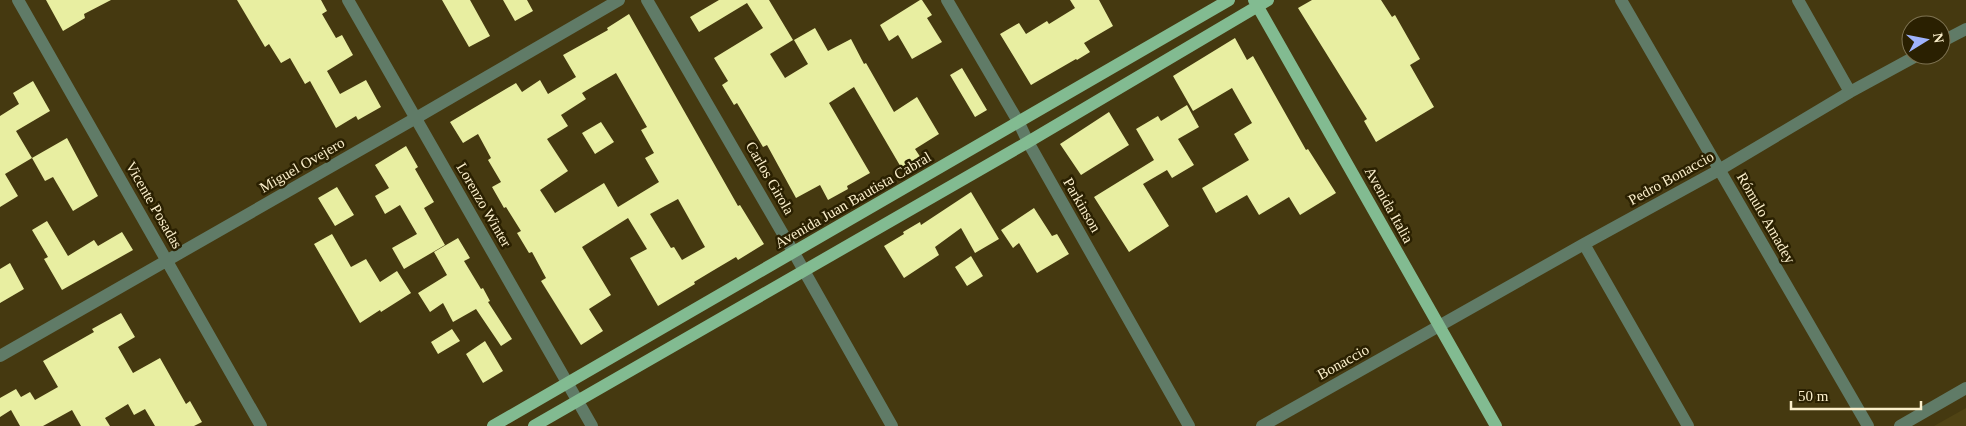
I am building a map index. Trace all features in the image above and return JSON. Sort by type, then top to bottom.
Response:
[{"type":"main road","name":"Avenida Juan Bautista Cabral","points":[[493,426],[1229,0]]},
{"type":"main road","points":[[534,426],[1028,142],[1260,2]]},
{"type":"main road","name":"Avenida Italia","points":[[1260,2],[1439,327],[1496,426]]},
{"type":"street","name":"Vicente Posadas","points":[[18,0],[261,426]]},
{"type":"street","name":"Lorenzo Winter","points":[[348,0],[592,426]]},
{"type":"street","name":"Miguel Ovejero","points":[[0,356],[618,0]]},
{"type":"street","name":"Carlos Girola","points":[[647,0],[794,252],[892,426]]},
{"type":"street","name":"Parkinson","points":[[947,0],[1189,426]]},
{"type":"street","name":"Rómulo Amadey","points":[[1621,0],[1868,426]]},
{"type":"street","points":[[1798,0],[1850,92]]},
{"type":"street","points":[[1951,37],[1966,29]]},
{"type":"street","name":"Pedro Bonaccio","points":[[1439,327],[1584,244],[1720,170],[1850,92],[1901,64]]},
{"type":"street","points":[[1584,244],[1688,426]]},
{"type":"street","name":"Bonaccio","points":[[1262,426],[1439,327]]},
{"type":"street","points":[[1900,426],[1966,388]]},
{"type":"shaded area","points":[[1966,408],[1966,426],[1934,426]]},
{"type":"building","points":[[46,0],[111,0],[84,14],[85,18],[63,31]]},
{"type":"building","points":[[237,0],[321,0],[327,11],[322,14],[336,38],[342,35],[353,55],[327,71],[340,94],[366,80],[381,107],[358,120],[356,116],[336,128],[310,81],[305,84],[290,58],[281,63],[269,44],[265,47]]},
{"type":"building","points":[[442,0],[470,0],[490,36],[469,47]]},
{"type":"building","points":[[503,0],[527,0],[533,11],[515,21]]},
{"type":"building","points":[[719,0],[769,0],[793,40],[770,54],[785,78],[808,64],[794,40],[815,28],[828,51],[851,39],[894,112],[917,97],[939,134],[915,149],[921,158],[902,169],[854,87],[829,103],[870,173],[847,186],[848,189],[828,200],[820,185],[796,198],[767,145],[763,147],[737,103],[734,105],[722,85],[728,81],[714,58],[763,28],[747,3],[699,32],[690,17]]},
{"type":"building","points":[[922,0],[932,15],[927,18],[942,42],[912,59],[898,35],[889,41],[880,25]]},
{"type":"building","points":[[1070,0],[1099,0],[1113,26],[1084,43],[1090,52],[1031,85],[1000,34],[1019,23],[1026,34],[1047,21],[1049,24],[1075,8]]},
{"type":"building","points":[[1312,0],[1381,0],[1392,17],[1395,15],[1420,59],[1410,65],[1434,107],[1376,142],[1364,121],[1367,119],[1298,8]]},
{"type":"building","points":[[629,14],[738,206],[740,205],[764,244],[738,260],[736,257],[658,306],[630,258],[647,249],[628,218],[582,247],[611,295],[589,309],[603,331],[581,345],[541,281],[546,278],[532,252],[529,253],[517,233],[521,231],[506,207],[504,208],[492,187],[501,182],[488,160],[491,158],[478,134],[463,143],[450,122],[516,83],[522,92],[540,80],[548,94],[576,77],[563,55],[608,30],[607,28]],"holes":[[[616,73],[647,127],[641,130],[654,153],[645,158],[659,182],[618,207],[604,183],[555,213],[540,190],[568,171],[547,139],[568,126],[561,115],[586,99],[582,93]],[[678,199],[705,247],[682,260],[674,247],[671,248],[650,214]]]},
{"type":"building","points":[[1235,38],[1247,60],[1253,56],[1306,150],[1308,149],[1336,193],[1300,215],[1289,197],[1259,215],[1247,195],[1216,213],[1202,188],[1249,160],[1234,134],[1252,123],[1232,88],[1193,111],[1173,76]]},
{"type":"building","points":[[962,68],[987,110],[975,117],[950,75]]},
{"type":"building","points":[[33,81],[50,111],[16,131],[32,158],[5,174],[18,196],[0,207],[0,116],[19,104],[13,93]]},
{"type":"building","points":[[1187,105],[1199,127],[1178,139],[1194,165],[1172,178],[1167,170],[1143,184],[1169,226],[1129,252],[1094,197],[1154,160],[1136,129],[1158,116],[1161,121]]},
{"type":"building","points":[[1109,112],[1129,145],[1081,175],[1060,144]]},
{"type":"building","points":[[601,122],[614,142],[595,154],[582,133]]},
{"type":"building","points":[[67,138],[98,196],[73,211],[53,177],[45,181],[32,158]]},
{"type":"building","points":[[406,146],[418,167],[415,169],[434,202],[424,208],[445,245],[404,269],[392,248],[417,234],[400,205],[385,214],[375,196],[389,188],[375,165]]},
{"type":"building","points":[[337,187],[354,215],[335,226],[318,198]]},
{"type":"building","points":[[971,192],[999,239],[975,253],[961,228],[935,247],[939,255],[904,278],[884,246],[904,234],[903,232],[920,222],[921,225]]},
{"type":"building","points":[[1034,208],[1052,236],[1057,234],[1069,254],[1037,273],[1019,243],[1013,248],[1001,230]]},
{"type":"building","points":[[47,221],[68,256],[94,240],[98,246],[122,232],[133,250],[62,290],[44,259],[48,257],[32,230]]},
{"type":"building","points":[[332,234],[351,267],[366,259],[380,282],[397,271],[411,293],[360,323],[314,244]]},
{"type":"building","points":[[458,238],[470,258],[464,261],[481,289],[483,288],[490,301],[488,302],[512,339],[501,346],[476,309],[453,322],[443,303],[430,312],[418,293],[447,275],[434,252]]},
{"type":"building","points":[[971,256],[983,276],[967,286],[955,267]]},
{"type":"building","points":[[10,263],[24,289],[0,303],[0,269]]},
{"type":"building","points":[[121,313],[135,337],[118,347],[133,373],[160,358],[186,404],[190,401],[202,422],[194,426],[155,426],[145,409],[134,415],[128,404],[105,418],[110,426],[81,426],[72,410],[43,426],[20,426],[11,410],[0,417],[0,398],[16,389],[21,397],[30,392],[35,400],[58,387],[43,361],[94,332],[92,329]]},
{"type":"building","points":[[452,329],[460,341],[438,354],[431,342]]},
{"type":"building","points":[[485,341],[503,371],[483,383],[466,354]]}]
